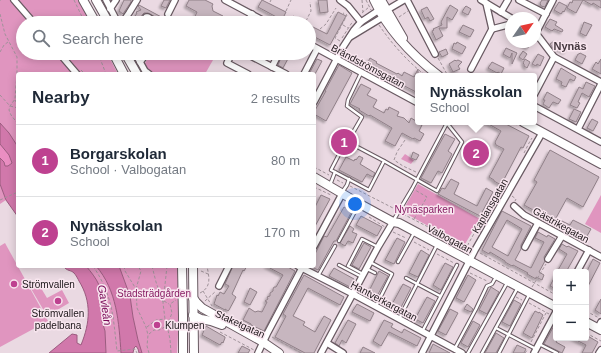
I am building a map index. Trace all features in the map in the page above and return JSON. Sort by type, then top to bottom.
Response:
[{"type":"main road","points":[[83,0],[92,16]]},
{"type":"main road","points":[[96,0],[105,16]]},
{"type":"main road","points":[[382,0],[383,12]]},
{"type":"main road","points":[[371,3],[383,12],[400,32],[406,46],[435,73]]},
{"type":"main road","points":[[117,60],[123,72]]},
{"type":"main road","points":[[129,60],[136,72]]},
{"type":"main road","points":[[527,125],[538,134],[601,164]]},
{"type":"main road","name":"Valbogatan","points":[[316,178],[393,222],[465,258],[553,305]]},
{"type":"main road","points":[[182,268],[183,353]]},
{"type":"main road","points":[[194,353],[193,315],[196,296],[195,268]]},
{"type":"main road","name":"Staketgatan","points":[[196,296],[196,302],[202,308],[261,347]]},
{"type":"main road","name":"Staketgatan","points":[[193,315],[204,314],[216,317]]},
{"type":"main road","points":[[183,316],[193,315]]},
{"type":"main road","name":"Staketgatan","points":[[193,315],[222,325],[261,347],[279,353]]},
{"type":"main road","points":[[589,323],[600,325]]},
{"type":"street","points":[[14,0],[28,16]]},
{"type":"street","points":[[106,0],[114,16]]},
{"type":"street","points":[[110,9],[116,0]]},
{"type":"street","points":[[127,16],[136,0]]},
{"type":"street","points":[[168,14],[175,0]]},
{"type":"street","points":[[225,0],[256,16]]},
{"type":"street","points":[[340,0],[348,6],[361,22]]},
{"type":"street","points":[[316,98],[354,30],[361,22],[405,0],[435,54]]},
{"type":"street","points":[[501,12],[508,0]]},
{"type":"street","points":[[519,0],[546,14]]},
{"type":"street","points":[[541,23],[553,0]]},
{"type":"street","points":[[484,1],[505,14]]},
{"type":"street","points":[[471,69],[492,29],[484,1]]},
{"type":"street","points":[[350,37],[383,12]]},
{"type":"street","points":[[492,29],[505,26]]},
{"type":"street","points":[[541,39],[554,57],[601,83],[578,129]]},
{"type":"street","points":[[316,53],[318,49]]},
{"type":"street","name":"Brändströmsgatan","points":[[318,49],[415,101]]},
{"type":"street","points":[[537,89],[554,57]]},
{"type":"street","points":[[65,60],[75,72]]},
{"type":"street","points":[[228,60],[227,63],[244,72]]},
{"type":"street","points":[[262,60],[282,72]]},
{"type":"street","points":[[272,67],[276,60]]},
{"type":"street","points":[[305,72],[312,60]]},
{"type":"street","points":[[140,62],[146,72]]},
{"type":"street","points":[[537,108],[601,142]]},
{"type":"street","name":"Kaplansgatan","points":[[422,353],[465,258],[475,250],[538,134]]},
{"type":"street","points":[[316,242],[342,194]]},
{"type":"street","name":"Gästrikegatan","points":[[514,206],[524,215],[601,257]]},
{"type":"street","points":[[321,353],[393,222]]},
{"type":"street","points":[[525,247],[538,223]]},
{"type":"street","points":[[547,261],[562,236]]},
{"type":"street","points":[[579,269],[589,250]]},
{"type":"street","points":[[219,286],[228,268]]},
{"type":"street","points":[[261,347],[300,268]]},
{"type":"street","name":"Hantverkargatan","points":[[303,268],[462,353]]},
{"type":"street","points":[[536,348],[553,317]]},
{"type":"street","points":[[327,343],[342,353]]},
{"type":"lane","points":[[361,73],[348,100],[347,106],[362,117],[351,136],[346,141],[331,170],[369,190],[384,161]]},
{"type":"lane","points":[[537,78],[542,80]]},
{"type":"lane","points":[[393,222],[417,180],[444,125]]},
{"type":"lane","points":[[346,141],[437,191],[462,142],[448,125]]},
{"type":"lane","points":[[330,186],[335,172]]},
{"type":"lane","points":[[342,194],[349,179]]},
{"type":"lane","points":[[339,241],[360,204]]},
{"type":"lane","points":[[398,262],[415,232]]},
{"type":"lane","points":[[363,276],[348,266],[362,239],[378,247]]},
{"type":"lane","points":[[399,319],[437,244]]},
{"type":"lane","points":[[318,276],[335,246]]},
{"type":"lane","points":[[370,262],[392,274],[376,307]]},
{"type":"lane","points":[[339,265],[363,276]]},
{"type":"lane","points":[[422,332],[457,265]]},
{"type":"lane","points":[[367,268],[375,273]]},
{"type":"lane","points":[[455,349],[487,286],[492,284],[497,275]]},
{"type":"lane","points":[[406,278],[440,296]]},
{"type":"lane","points":[[468,353],[508,281]]},
{"type":"lane","points":[[482,353],[519,287]]},
{"type":"lane","points":[[499,353],[529,293]]},
{"type":"lane","points":[[496,328],[536,348],[557,353]]},
{"type":"path","points":[[74,0],[82,16]]},
{"type":"path","points":[[286,11],[292,0]]},
{"type":"path","points":[[362,0],[363,12]]},
{"type":"path","points":[[366,0],[371,3]]},
{"type":"path","points":[[308,16],[311,11],[310,2]]},
{"type":"path","points":[[320,29],[326,24],[336,8]]},
{"type":"path","points":[[340,41],[335,38],[347,15],[343,13]]},
{"type":"path","points":[[0,14],[5,34],[16,55]]},
{"type":"path","points":[[342,25],[348,28]]},
{"type":"path","points":[[0,52],[4,45],[9,41]]},
{"type":"path","points":[[435,54],[446,73]]},
{"type":"path","points":[[17,60],[17,72]]},
{"type":"path","points":[[101,60],[105,72]]},
{"type":"path","points":[[16,86],[15,99],[9,110],[16,121]]},
{"type":"path","points":[[0,94],[10,106],[16,108]]},
{"type":"path","points":[[523,155],[528,143],[538,134]]},
{"type":"path","points":[[405,140],[397,152],[394,160],[403,166],[420,173]]},
{"type":"path","points":[[316,168],[466,247],[475,250],[553,293]]},
{"type":"path","points":[[360,192],[362,187]]},
{"type":"path","points":[[412,189],[427,197],[414,219]]},
{"type":"path","points":[[1,199],[16,193]]},
{"type":"path","points":[[465,258],[466,247],[482,219],[499,196]]},
{"type":"path","points":[[529,293],[547,261]]},
{"type":"path","points":[[94,268],[107,292],[114,318],[117,351],[134,349],[137,353]]},
{"type":"path","points":[[124,268],[136,289]]},
{"type":"path","points":[[139,268],[141,271],[136,289],[137,308],[146,327],[149,353]]},
{"type":"path","points":[[152,268],[163,303]]},
{"type":"path","points":[[167,268],[163,303],[171,353]]},
{"type":"path","points":[[195,268],[209,275]]},
{"type":"path","points":[[196,296],[203,292],[208,286],[210,279],[208,268]]},
{"type":"path","points":[[203,292],[208,299]]},
{"type":"path","points":[[163,300],[164,302],[170,304],[177,300]]},
{"type":"path","points":[[148,335],[154,330],[159,330],[167,326],[172,313],[170,304]]},
{"type":"path","points":[[525,353],[546,313]]},
{"type":"path","points":[[589,314],[600,325]]},
{"type":"path","points":[[146,327],[156,320],[165,319]]},
{"type":"path","points":[[589,335],[601,341]]},
{"type":"green space","points":[[0,0],[78,0],[87,16],[16,16],[16,60],[111,60],[117,72],[16,72],[16,144],[0,123]]},
{"type":"green space","points":[[147,60],[213,60],[206,72],[147,72],[144,65]]},
{"type":"green space","points":[[405,154],[414,160],[411,164],[401,159]]},
{"type":"green space","points":[[0,184],[6,200],[0,204]]},
{"type":"green space","name":"Nynäsparken","points":[[418,184],[480,219],[465,244],[431,225],[430,227],[405,213],[406,212],[403,210]]},
{"type":"green space","points":[[601,195],[601,233],[585,224]]},
{"type":"green space","name":"Strömvallen","points":[[5,243],[16,263],[16,268],[19,268],[48,321],[0,347],[0,246]]},
{"type":"green space","points":[[87,268],[98,268],[109,285],[113,296],[118,318],[121,353],[106,353],[105,331],[102,321],[102,299],[94,277]]},
{"type":"green space","name":"Stadsträdgården","points":[[120,268],[178,268],[179,315],[177,353],[142,353],[133,317],[130,296]]},
{"type":"green space","points":[[38,283],[47,298],[62,290],[69,303],[47,316],[30,287]]},
{"type":"shaded area","points":[[0,123],[16,144],[16,214],[6,200],[0,184],[0,158],[4,162],[5,166],[12,163],[9,155],[0,144]]},
{"type":"shaded area","points":[[0,144],[9,155],[12,163],[8,166],[5,166],[4,162],[0,158]]},
{"type":"shaded area","points":[[65,268],[88,268],[98,282],[102,307],[105,313],[102,321],[105,331],[106,353],[49,353],[72,334],[77,335],[77,343],[81,345],[88,321],[88,305],[83,289],[75,274]]},
{"type":"shaded area","points":[[98,268],[120,268],[130,296],[133,317],[142,353],[139,353],[136,346],[133,353],[121,353],[116,307],[113,296],[103,275]]},
{"type":"building","points":[[124,0],[131,0],[131,2],[123,14],[119,11]]},
{"type":"building","points":[[164,0],[170,0],[166,8],[161,6]]},
{"type":"building","points":[[189,0],[205,0],[213,4],[213,11],[223,16],[195,16],[197,12],[186,6]]},
{"type":"building","points":[[262,0],[286,12],[284,16],[275,16],[258,7]]},
{"type":"building","points":[[318,0],[327,0],[328,12],[320,13]]},
{"type":"building","points":[[542,0],[548,0],[545,7],[541,6],[540,3]]},
{"type":"building","points":[[573,0],[583,0],[576,13],[567,8]]},
{"type":"building","points":[[583,0],[599,0],[601,1],[601,8],[593,3],[592,5]]},
{"type":"building","points":[[559,2],[567,6],[561,14],[554,10]]},
{"type":"building","points":[[139,5],[160,16],[144,13],[142,16],[135,16],[136,12],[141,10],[138,6]]},
{"type":"building","points":[[450,5],[458,10],[452,20],[447,17],[447,28],[439,28],[443,36],[436,40],[432,31],[434,30],[433,29],[442,25],[441,22]]},
{"type":"building","points":[[466,6],[471,9],[468,15],[462,12]]},
{"type":"building","points":[[427,7],[434,19],[430,21],[428,17],[425,19],[421,10]]},
{"type":"building","points":[[338,12],[346,16],[330,45],[316,38],[316,28],[327,34]]},
{"type":"building","points":[[550,19],[557,22],[555,25],[563,30],[562,32],[554,29],[552,31],[545,27]]},
{"type":"building","points":[[584,22],[592,25],[586,36],[580,33]]},
{"type":"building","points":[[463,25],[474,30],[470,37],[459,32]]},
{"type":"building","points":[[554,41],[558,46],[560,42],[569,46],[565,52],[554,47],[553,48],[550,44]]},
{"type":"building","points":[[457,42],[466,47],[462,54],[452,49],[454,43],[456,44]]},
{"type":"building","points":[[506,48],[517,53],[512,64],[512,53],[510,58],[503,54]]},
{"type":"building","points":[[446,49],[448,54],[442,57],[439,52]]},
{"type":"building","points":[[523,51],[527,54],[523,60],[519,57]]},
{"type":"building","points":[[580,53],[586,56],[582,64],[575,60]]},
{"type":"building","points":[[538,54],[544,57],[540,66],[537,64],[536,66],[532,64]]},
{"type":"building","points":[[370,58],[377,62],[376,63],[402,76],[404,72],[414,77],[415,75],[415,91],[366,66]]},
{"type":"building","points":[[317,59],[322,61],[316,72],[310,72]]},
{"type":"building","points":[[525,59],[530,62],[527,68],[523,63]]},
{"type":"building","points":[[601,59],[601,74],[592,69],[596,62],[598,64]]},
{"type":"building","points":[[280,60],[287,60],[283,68],[278,65]]},
{"type":"building","points":[[455,60],[462,62],[458,66],[460,69],[453,72],[449,64]]},
{"type":"building","points":[[492,62],[504,68],[502,73],[497,73],[488,68]]},
{"type":"building","points":[[339,65],[352,73],[326,121],[316,115],[316,108]]},
{"type":"building","points":[[561,68],[576,77],[574,81],[570,79],[566,87],[561,85],[562,82],[556,79]]},
{"type":"building","points":[[586,82],[595,86],[589,97],[582,93],[578,102],[580,103],[577,108],[570,105],[579,87],[583,89]]},
{"type":"building","points":[[361,84],[371,89],[367,95],[377,100],[373,107],[384,113],[389,107],[399,112],[397,116],[404,118],[409,123],[411,118],[415,120],[415,125],[422,125],[419,131],[424,134],[420,141],[402,133],[395,146],[385,141],[392,128],[350,104]]},
{"type":"building","points":[[547,92],[561,100],[558,104],[553,102],[549,108],[543,104],[545,100],[543,100]]},
{"type":"building","points":[[574,109],[581,112],[576,122],[569,119]]},
{"type":"building","points":[[592,119],[598,122],[593,131],[587,128]]},
{"type":"building","points":[[490,125],[508,125],[529,136],[523,148],[521,147],[501,185],[489,177],[504,149],[496,145],[495,142],[501,131]]},
{"type":"building","points":[[445,134],[455,139],[448,151],[452,154],[442,173],[438,171],[431,183],[421,178]]},
{"type":"building","points":[[550,150],[599,177],[583,207],[567,198],[556,218],[570,225],[573,220],[591,229],[587,236],[589,237],[586,242],[554,225],[555,222],[524,205],[537,182],[534,180]]},
{"type":"building","points":[[413,152],[419,155],[416,160],[411,158]]},
{"type":"building","points":[[359,156],[363,158],[360,164],[375,173],[373,177],[367,174],[362,182],[339,170],[346,157],[354,161]]},
{"type":"building","points":[[451,179],[459,183],[454,194],[477,206],[486,188],[493,192],[480,216],[438,194],[442,188],[445,189]]},
{"type":"building","points":[[321,195],[330,199],[316,224],[316,205]]},
{"type":"building","points":[[344,207],[352,211],[318,270],[314,268],[316,268],[316,252],[324,236],[327,237]]},
{"type":"building","points":[[502,211],[531,226],[515,260],[531,268],[544,242],[535,238],[538,232],[555,239],[544,257],[545,261],[539,272],[544,275],[542,280],[536,277],[536,279],[490,252],[489,254],[482,250]],"holes":[[[507,220],[522,229],[508,256],[492,247]]]},
{"type":"building","points":[[361,216],[382,227],[377,236],[356,225]]},
{"type":"building","points":[[350,226],[354,229],[352,232],[357,234],[353,243],[348,241],[345,246],[340,243]]},
{"type":"building","points":[[397,238],[405,242],[394,264],[385,260]]},
{"type":"building","points":[[364,243],[371,247],[359,269],[352,265]]},
{"type":"building","points":[[562,244],[578,251],[568,269],[559,269],[567,254],[559,249]]},
{"type":"building","points":[[421,250],[429,255],[418,277],[409,273]]},
{"type":"building","points":[[593,259],[600,263],[589,284],[589,269]]},
{"type":"building","points":[[445,263],[453,267],[441,290],[433,285]]},
{"type":"building","points":[[232,268],[246,268],[244,271],[243,270],[232,294],[236,297],[228,311],[214,304],[217,295],[218,296],[220,292],[224,294],[229,286],[225,284]]},
{"type":"building","points":[[270,268],[290,268],[295,271],[264,331],[243,320],[249,308],[255,312],[262,312],[267,302],[265,301],[268,299],[267,297],[270,296],[270,293],[273,291],[274,287],[276,287],[283,275]]},
{"type":"building","points":[[334,268],[354,279],[350,287],[329,276]]},
{"type":"building","points":[[379,271],[388,276],[376,298],[368,293]]},
{"type":"building","points":[[304,275],[344,297],[340,305],[308,288],[293,316],[305,322],[303,325],[315,332],[324,316],[331,320],[314,353],[305,353],[275,337],[286,316],[283,314]]},
{"type":"building","points":[[468,275],[476,280],[464,302],[456,298]]},
{"type":"building","points":[[553,280],[553,288],[550,286]]},
{"type":"building","points":[[403,284],[411,288],[399,311],[391,306]]},
{"type":"building","points":[[491,287],[499,292],[487,314],[479,310]]},
{"type":"building","points":[[250,288],[257,292],[250,305],[244,302]]},
{"type":"building","points":[[427,297],[435,301],[423,323],[415,319]]},
{"type":"building","points":[[601,299],[601,314],[595,310]]},
{"type":"building","points":[[514,300],[521,304],[510,326],[502,322]]},
{"type":"building","points":[[357,304],[374,313],[370,321],[352,312]]},
{"type":"building","points":[[467,304],[473,309],[471,312],[464,309]]},
{"type":"building","points":[[450,309],[458,313],[446,335],[438,331]]},
{"type":"building","points":[[535,311],[543,315],[532,338],[523,333]]},
{"type":"building","points":[[348,320],[356,324],[346,343],[342,340],[339,346],[335,343]]},
{"type":"building","points":[[384,320],[393,324],[391,327],[402,333],[404,329],[421,338],[417,346],[389,332],[381,346],[373,341]]},
{"type":"building","points":[[473,321],[480,325],[468,347],[461,343]]},
{"type":"building","points":[[206,326],[225,337],[223,343],[222,342],[220,345],[202,335]]},
{"type":"building","points":[[553,328],[553,341],[556,341],[565,347],[562,353],[544,344]]},
{"type":"building","points":[[496,333],[504,338],[496,353],[485,353]]},
{"type":"building","points":[[589,337],[598,342],[592,353],[582,353],[586,345],[578,341],[589,341]]},
{"type":"building","points":[[433,344],[450,353],[429,353]]},
{"type":"building","points":[[517,345],[526,349],[524,353],[513,353]]},
{"type":"building","points":[[242,346],[250,350],[248,353],[238,353]]},
{"type":"building","points":[[363,347],[375,353],[360,353]]},
{"type":"place","name":"Borgarskolan","points":[[344,142]]},
{"type":"place","name":"Nynässkolan","points":[[476,153]]},
{"type":"place","name":"Strömvallen","points":[[14,284]]},
{"type":"place","name":"Strömvallen padelbana","points":[[58,301]]},
{"type":"place","name":"Klumpen","points":[[157,325]]},
{"type":"district","name":"Nynäs","points":[[570,46]]},
{"type":"water label","name":"Gavleån","points":[[105,305]]}]
